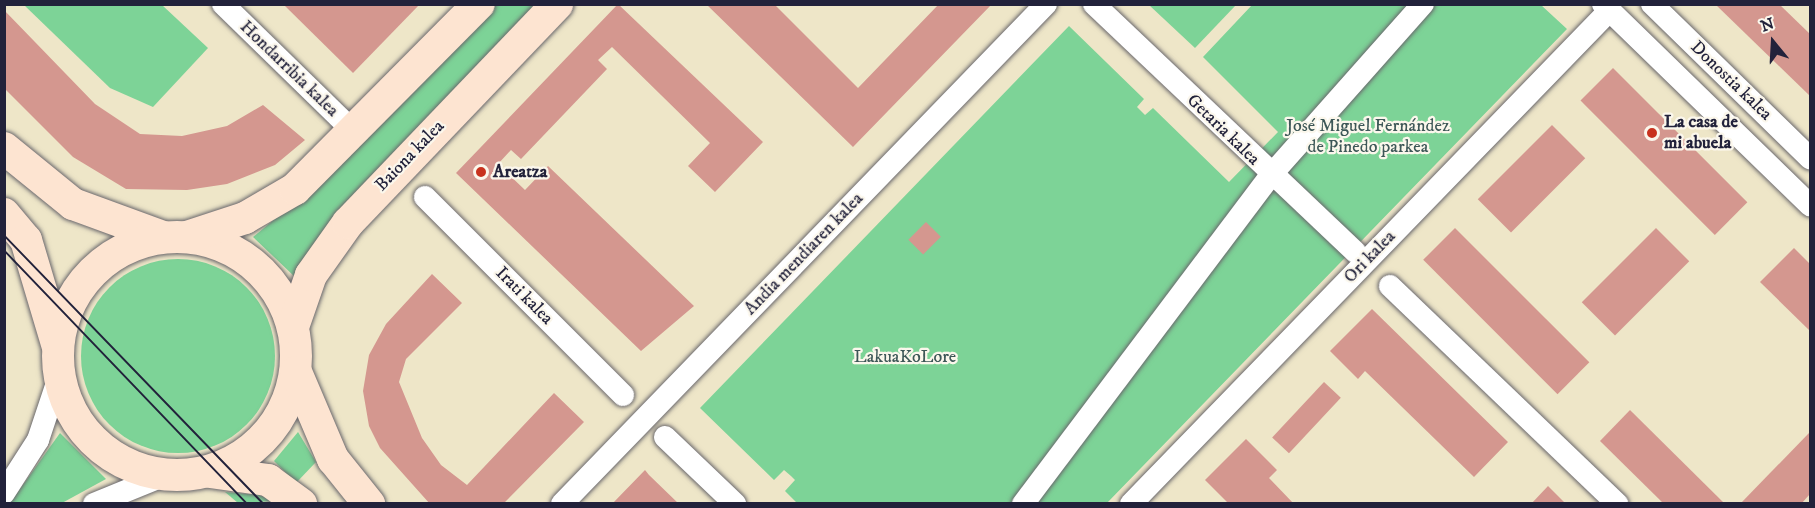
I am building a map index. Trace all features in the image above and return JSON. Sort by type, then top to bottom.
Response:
[{"type":"main road","points":[[58,346],[70,303],[99,266],[118,252],[175,237],[274,203],[355,133],[479,4]]},
{"type":"main road","name":"Baiona kalea","points":[[293,327],[311,275],[348,223],[557,4]]},
{"type":"main road","points":[[4,148],[73,204],[175,237],[228,248],[255,266],[276,289],[293,327],[296,372],[329,451],[369,504]]},
{"type":"main road","points":[[4,214],[26,240],[37,268],[58,346],[59,377],[75,418],[104,451],[165,475],[206,472],[268,480],[301,504]]},
{"type":"main road","points":[[206,472],[245,454],[264,438],[279,418],[296,372]]},
{"type":"street","name":"Hondarribia kalea","points":[[223,4],[355,133]]},
{"type":"street","name":"Andia mendiaren kalea","points":[[562,504],[1046,4]]},
{"type":"street","name":"Getaria kalea","points":[[1094,4],[1271,175],[1355,252]]},
{"type":"street","points":[[1023,504],[1271,175],[1423,4]]},
{"type":"street","name":"Donostia kalea","points":[[1652,4],[1810,158]]},
{"type":"street","name":"Donostia kalea","points":[[1606,8],[1810,205]]},
{"type":"street","name":"Ori kalea","points":[[1131,504],[1606,8]]},
{"type":"street","name":"Irati kalea","points":[[425,197],[623,395]]},
{"type":"street","points":[[1390,286],[1617,504]]},
{"type":"street","points":[[4,493],[38,440],[59,377]]},
{"type":"street","points":[[665,437],[735,504]]},
{"type":"street","points":[[94,504],[165,475]]},
{"type":"green space","points":[[24,5],[162,5],[208,48],[153,107],[110,88]]},
{"type":"green space","points":[[494,5],[546,5],[295,277],[253,237],[339,166]]},
{"type":"green space","points":[[1149,5],[1236,5],[1195,48]]},
{"type":"green space","points":[[1252,5],[1541,5],[1567,29],[1107,503],[797,503],[785,491],[795,480],[791,476],[784,470],[774,480],[700,408],[1069,26],[1144,99],[1137,107],[1145,115],[1153,108],[1229,182],[1278,132],[1203,57]]},
{"type":"green space","points":[[188,259],[224,270],[247,287],[259,302],[268,319],[274,337],[274,375],[268,393],[259,410],[247,425],[232,437],[215,446],[197,452],[168,453],[132,442],[103,418],[92,402],[82,375],[81,346],[92,310],[116,281],[132,270],[159,260]]},
{"type":"green space","points":[[298,432],[316,462],[296,483],[274,461]]},
{"type":"green space","points":[[60,433],[106,479],[62,503],[10,503]]},
{"type":"green space","points":[[225,492],[259,495],[275,501],[238,503]]},
{"type":"building","points":[[283,4],[420,4],[353,73]]},
{"type":"building","points":[[618,4],[763,142],[715,192],[688,166],[710,143],[612,47],[598,60],[607,69],[521,159],[511,150],[498,164],[525,190],[548,166],[694,306],[641,351],[456,173]]},
{"type":"building","points":[[706,4],[774,4],[858,88],[939,4],[992,4],[853,147]]},
{"type":"building","points":[[1715,4],[1780,5],[1810,34],[1810,96]]},
{"type":"building","points":[[4,10],[95,104],[140,134],[182,136],[227,126],[263,105],[305,140],[275,165],[227,184],[187,190],[126,189],[73,157],[4,88]]},
{"type":"building","points":[[1613,68],[1747,202],[1715,235],[1580,101]]},
{"type":"building","points":[[1552,125],[1585,158],[1511,232],[1478,199]]},
{"type":"building","points":[[926,222],[941,237],[923,255],[908,240]]},
{"type":"building","points":[[1455,228],[1589,362],[1558,394],[1423,260]]},
{"type":"building","points":[[1656,228],[1689,261],[1615,335],[1582,302]]},
{"type":"building","points":[[1794,248],[1810,264],[1810,331],[1760,282]]},
{"type":"building","points":[[432,274],[462,303],[406,359],[399,382],[422,438],[441,465],[467,485],[554,393],[584,422],[503,504],[430,504],[380,448],[369,426],[363,391],[369,355],[386,324]]},
{"type":"building","points":[[1372,309],[1508,442],[1474,477],[1365,371],[1358,379],[1330,351]]},
{"type":"building","points":[[1324,382],[1341,398],[1289,453],[1272,438]]},
{"type":"building","points":[[1630,410],[1725,504],[1664,504],[1600,441]]},
{"type":"building","points":[[1810,432],[1810,494],[1801,504],[1740,504]]},
{"type":"building","points":[[1246,439],[1277,470],[1269,478],[1294,504],[1229,504],[1205,480]]},
{"type":"building","points":[[645,470],[649,475],[679,504],[612,504]]},
{"type":"building","points":[[1548,486],[1566,504],[1531,504]]},
{"type":"tram line","points":[[4,235],[264,504]]},
{"type":"tram line","points":[[4,250],[248,504]]},
{"type":"place","name":"La casa de mi abuela","points":[[1652,133]]},
{"type":"place","name":"Areatza","points":[[481,172]]},
{"type":"park label","name":"José Miguel Fernández de Pinedo parkea","points":[[1368,137]]},
{"type":"park label","name":"LakuaKoLore","points":[[905,357]]}]
